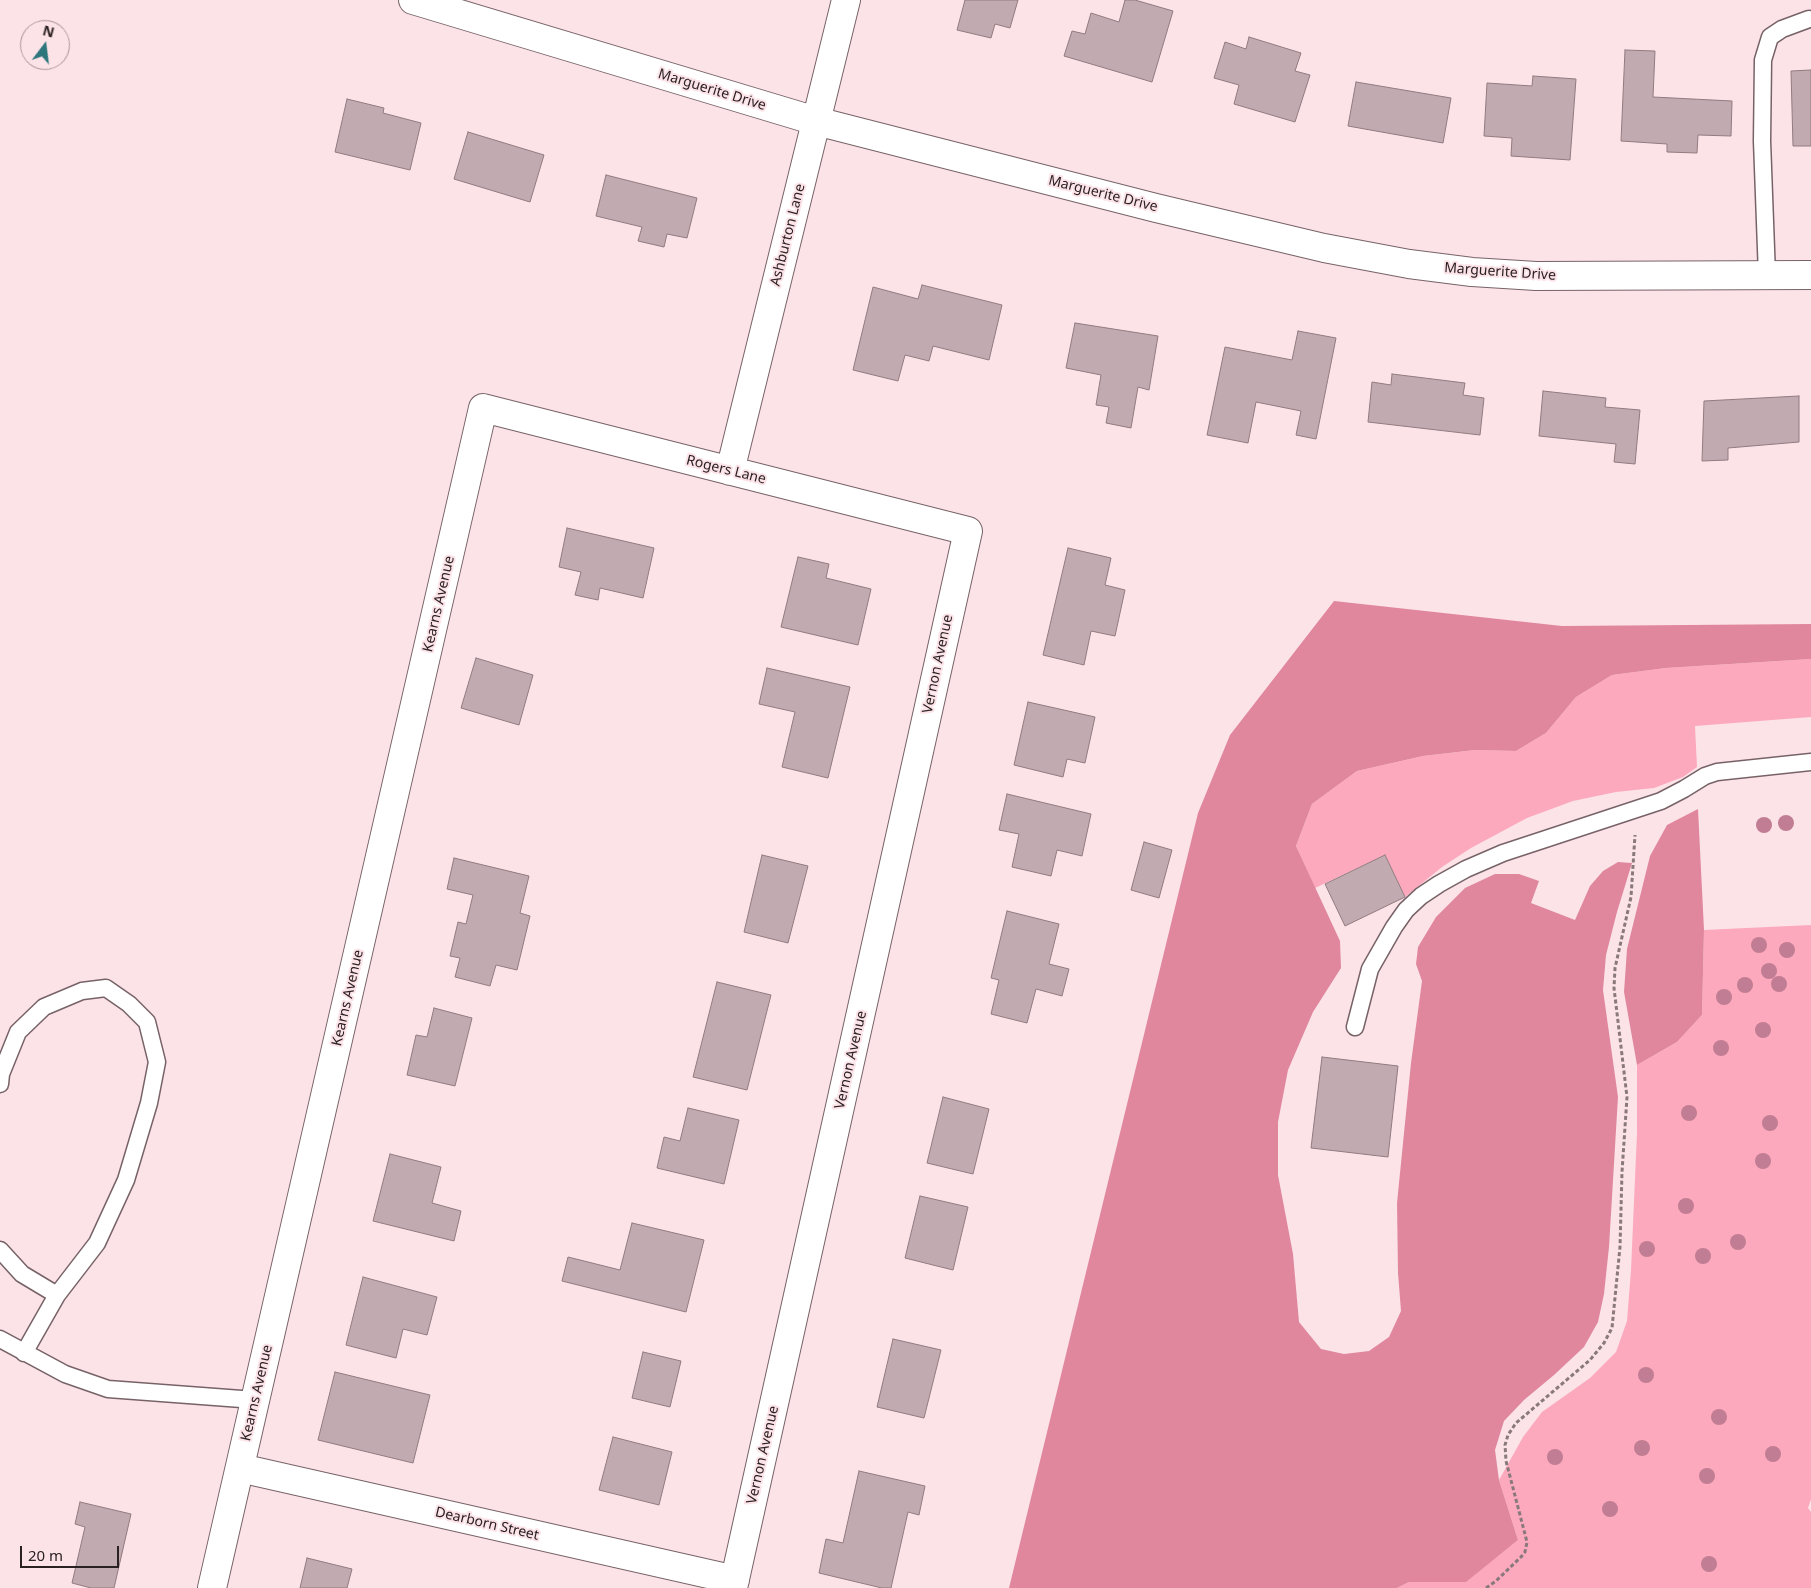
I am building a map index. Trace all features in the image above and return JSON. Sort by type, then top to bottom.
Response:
[{"type":"street","name":"Marguerite Drive","points":[[413,0],[816,121],[1156,208],[1324,248],[1409,264],[1472,272],[1536,276],[1811,275]]},
{"type":"street","name":"Ashburton Lane","points":[[730,470],[846,0]]},
{"type":"street","name":"Rogers Lane","points":[[484,408],[968,532]]},
{"type":"street","name":"Kearns Avenue","points":[[212,1588],[484,408]]},
{"type":"street","name":"Vernon Avenue","points":[[734,1584],[968,532]]},
{"type":"street","name":"Dearborn Street","points":[[240,1468],[734,1584]]},
{"type":"lane","points":[[1767,276],[1762,141],[1763,60],[1770,37],[1782,29],[1809,19]]},
{"type":"lane","points":[[1354,1027],[1370,969],[1406,910],[1421,896],[1439,884],[1466,869],[1503,853],[1661,801],[1705,776],[1717,772],[1811,762]]},
{"type":"lane","points":[[0,1084],[1,1074],[18,1032],[44,1007],[82,991],[106,988],[129,1004],[147,1022],[157,1062],[149,1103],[126,1180],[97,1244],[57,1295],[24,1353]]},
{"type":"lane","points":[[0,1250],[22,1274],[57,1295]]},
{"type":"lane","points":[[0,1339],[65,1374],[108,1389],[255,1400]]},
{"type":"path","points":[[1486,1588],[1526,1552],[1527,1542],[1506,1461],[1505,1445],[1508,1435],[1516,1423],[1590,1360],[1604,1344],[1612,1328],[1620,1247],[1627,1097],[1614,988],[1615,968],[1631,897],[1637,810]]},
{"type":"shaded area","points":[[1334,601],[1562,626],[1811,624],[1811,659],[1666,668],[1612,675],[1576,697],[1546,733],[1516,751],[1475,750],[1423,756],[1357,771],[1312,804],[1296,846],[1340,941],[1341,968],[1313,1012],[1288,1070],[1278,1122],[1278,1175],[1293,1254],[1299,1322],[1321,1349],[1344,1354],[1369,1351],[1389,1337],[1401,1311],[1398,1273],[1397,1203],[1411,1063],[1422,981],[1416,964],[1418,947],[1436,917],[1465,888],[1495,874],[1519,874],[1539,881],[1531,903],[1575,920],[1590,886],[1603,871],[1618,862],[1632,863],[1606,955],[1603,990],[1618,1097],[1609,1247],[1604,1294],[1598,1322],[1584,1347],[1524,1400],[1504,1421],[1495,1450],[1499,1480],[1518,1540],[1466,1582],[1409,1582],[1397,1588],[1009,1588],[1198,813],[1230,735]]},
{"type":"shaded area","points":[[1811,659],[1811,717],[1695,726],[1697,767],[1683,777],[1654,788],[1616,792],[1573,801],[1527,818],[1471,848],[1442,867],[1405,897],[1385,855],[1315,888],[1296,846],[1312,804],[1357,771],[1423,756],[1475,750],[1516,751],[1546,733],[1576,697],[1612,675],[1666,668]]},
{"type":"shaded area","points":[[1698,809],[1704,930],[1702,1015],[1677,1042],[1637,1065],[1624,992],[1627,949],[1650,856],[1667,825]]},
{"type":"shaded area","points":[[1811,925],[1811,1499],[1808,1508],[1811,1512],[1811,1588],[1397,1588],[1409,1582],[1466,1581],[1518,1540],[1499,1480],[1523,1437],[1542,1412],[1590,1378],[1616,1352],[1627,1321],[1631,1270],[1637,1133],[1637,1065],[1677,1042],[1702,1015],[1704,930]]},
{"type":"building","points":[[965,0],[1018,0],[1010,28],[995,24],[991,38],[957,30]]},
{"type":"building","points":[[1125,0],[1135,0],[1173,11],[1152,82],[1064,56],[1072,31],[1085,34],[1091,13],[1119,22]]},
{"type":"building","points":[[1249,37],[1301,53],[1295,71],[1310,75],[1295,122],[1234,104],[1239,85],[1214,78],[1225,42],[1246,49]]},
{"type":"building","points":[[1625,50],[1655,51],[1653,97],[1732,101],[1731,136],[1698,135],[1697,153],[1667,152],[1667,144],[1621,141]]},
{"type":"building","points":[[1811,70],[1811,146],[1793,146],[1791,71]]},
{"type":"building","points":[[1533,76],[1576,79],[1570,160],[1511,156],[1512,138],[1484,136],[1487,83],[1532,86]]},
{"type":"building","points":[[1356,82],[1451,98],[1443,143],[1348,126]]},
{"type":"building","points":[[347,99],[384,108],[383,113],[421,123],[410,170],[335,152]]},
{"type":"building","points":[[468,132],[544,155],[530,202],[454,179]]},
{"type":"building","points":[[606,175],[697,198],[687,238],[667,234],[664,247],[638,241],[642,227],[596,216]]},
{"type":"building","points":[[922,285],[1002,305],[989,360],[933,346],[929,361],[905,355],[898,381],[853,370],[873,287],[918,299]]},
{"type":"building","points":[[1075,323],[1158,336],[1149,390],[1138,387],[1131,428],[1106,423],[1109,407],[1096,405],[1101,375],[1066,368]]},
{"type":"building","points":[[1298,331],[1336,338],[1316,439],[1296,435],[1301,411],[1256,402],[1248,443],[1207,435],[1225,347],[1292,360]]},
{"type":"building","points":[[1392,374],[1465,383],[1463,395],[1484,398],[1480,435],[1368,422],[1372,382],[1391,385]]},
{"type":"building","points":[[1543,391],[1606,398],[1605,407],[1640,410],[1635,464],[1614,462],[1616,444],[1539,436]]},
{"type":"building","points":[[1799,396],[1799,442],[1728,448],[1728,460],[1702,461],[1704,401]]},
{"type":"building","points":[[567,528],[654,548],[643,598],[600,588],[598,600],[575,595],[581,572],[559,567]]},
{"type":"building","points":[[1068,548],[1111,558],[1105,585],[1125,590],[1115,636],[1091,631],[1084,665],[1043,655]]},
{"type":"building","points":[[798,557],[829,564],[826,578],[871,589],[858,645],[781,627]]},
{"type":"building","points":[[476,658],[533,675],[519,725],[461,708]]},
{"type":"building","points":[[767,668],[850,687],[828,778],[782,767],[795,712],[759,704]]},
{"type":"building","points":[[1028,702],[1095,717],[1085,763],[1067,759],[1063,777],[1014,765]]},
{"type":"building","points":[[1007,794],[1091,814],[1082,856],[1057,850],[1051,876],[1012,867],[1019,834],[999,830]]},
{"type":"building","points":[[1144,842],[1172,850],[1159,898],[1131,890]]},
{"type":"building","points":[[762,855],[808,866],[788,943],[744,932]]},
{"type":"building","points":[[1385,855],[1405,897],[1345,926],[1325,884]]},
{"type":"building","points":[[454,858],[529,876],[520,913],[530,916],[517,970],[496,965],[490,986],[455,977],[460,958],[450,956],[458,922],[466,924],[473,895],[447,889]]},
{"type":"building","points":[[1007,911],[1059,924],[1049,964],[1069,969],[1062,996],[1036,989],[1027,1023],[991,1014],[999,980],[991,978]]},
{"type":"building","points":[[717,982],[771,995],[747,1090],[693,1077]]},
{"type":"building","points":[[434,1008],[472,1018],[455,1086],[407,1075],[416,1035],[427,1037]]},
{"type":"building","points":[[1322,1057],[1398,1066],[1388,1157],[1311,1148]]},
{"type":"building","points":[[943,1097],[989,1109],[973,1174],[927,1163]]},
{"type":"building","points":[[688,1108],[739,1120],[724,1184],[657,1168],[664,1137],[680,1141]]},
{"type":"building","points":[[390,1154],[441,1167],[432,1203],[461,1211],[454,1241],[373,1221]]},
{"type":"building","points":[[920,1196],[968,1207],[953,1270],[905,1258]]},
{"type":"building","points":[[632,1223],[704,1240],[686,1312],[562,1281],[568,1257],[620,1270]]},
{"type":"building","points":[[363,1277],[437,1297],[427,1335],[403,1329],[396,1358],[346,1345]]},
{"type":"building","points":[[893,1339],[941,1350],[924,1418],[877,1407]]},
{"type":"building","points":[[643,1352],[681,1361],[670,1407],[632,1398]]},
{"type":"building","points":[[335,1372],[430,1395],[413,1463],[318,1440]]},
{"type":"building","points":[[613,1437],[672,1452],[659,1505],[599,1490]]},
{"type":"building","points":[[859,1471],[925,1486],[919,1515],[908,1512],[891,1588],[882,1588],[819,1573],[826,1539],[843,1543]]},
{"type":"building","points":[[80,1502],[131,1514],[114,1588],[91,1588],[72,1583],[85,1527],[75,1524]]},
{"type":"building","points":[[307,1558],[352,1569],[347,1588],[300,1588]]}]
